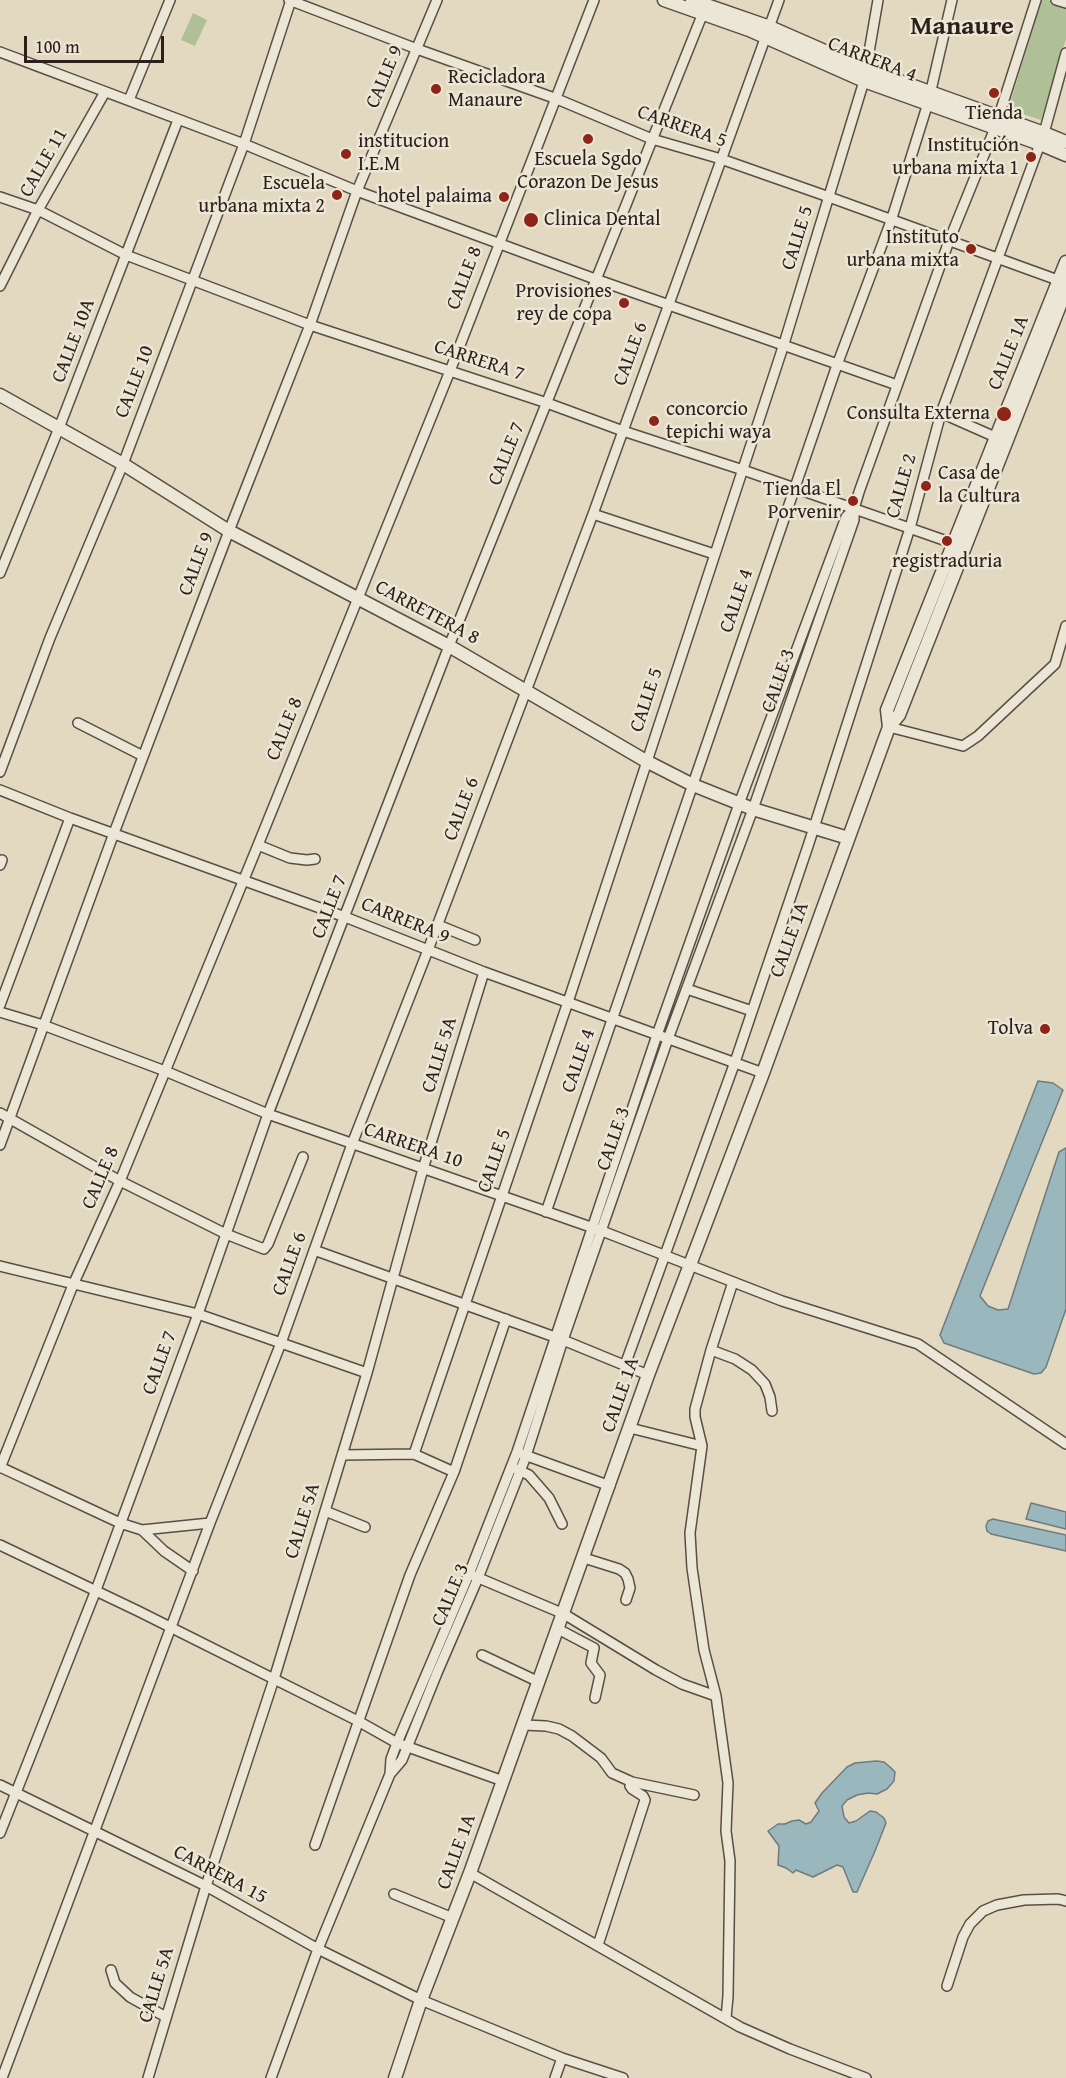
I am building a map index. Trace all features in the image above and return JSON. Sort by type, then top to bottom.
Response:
[{"type":"street","points":[[129,100],[170,0]]},
{"type":"street","name":"CARRERA 5","points":[[290,0],[557,99],[652,139],[721,159],[829,197],[1064,284]]},
{"type":"street","name":"CALLE 10","points":[[0,772],[50,638],[123,464],[244,144],[290,0]]},
{"type":"street","name":"CALLE 9","points":[[0,1145],[143,756],[310,325],[357,191],[437,0]]},
{"type":"street","name":"CALLE 8","points":[[0,1467],[73,1285],[120,1181],[244,880],[450,371],[498,242],[557,99],[594,0]]},
{"type":"street","name":"CARRERA 4","points":[[664,0],[706,7]]},
{"type":"street","name":"CARRERA 4","points":[[692,0],[865,75],[1042,138],[1066,142]]},
{"type":"street","name":"CALLE 6","points":[[2,2078],[210,1523],[281,1343],[352,1144],[438,925],[593,514],[779,0]]},
{"type":"street","name":"CALLE 5","points":[[414,1454],[568,1002],[783,347],[865,75],[878,0]]},
{"type":"street","name":"CALLE 4","points":[[546,1212],[837,365],[891,221],[930,98],[952,0]]},
{"type":"street","name":"CALLE 3","points":[[390,1774],[391,1758],[397,1743],[521,1470],[522,1454],[597,1230],[753,809],[855,520],[854,509],[897,386],[949,241],[997,122],[1036,0]]},
{"type":"street","points":[[1056,0],[1066,3]]},
{"type":"street","name":"CALLE 7","points":[[0,1833],[96,1590],[198,1314],[268,1114],[449,646],[706,7]]},
{"type":"street","points":[[0,52],[244,144],[357,191],[783,347],[897,386]]},
{"type":"street","name":"CALLE 2","points":[[625,1365],[735,1062],[910,528],[941,413],[1042,138],[1066,53]]},
{"type":"street","name":"CALLE 11","points":[[0,286],[38,210],[105,92]]},
{"type":"street","name":"CALLE 10A","points":[[0,573],[59,428],[178,120]]},
{"type":"street","name":"CARRERA 4","points":[[1042,138],[1066,155]]},
{"type":"street","name":"CARRERA 7","points":[[0,197],[38,210],[126,255],[310,325],[547,403],[959,545]]},
{"type":"street","name":"CALLE 1A","points":[[395,2078],[421,2000],[524,1725],[648,1375],[763,1073],[889,727],[887,710],[959,545],[1064,284],[1066,262]]},
{"type":"street","name":"CARRETERA 8","points":[[0,395],[123,464],[229,531],[449,646],[646,761],[693,785],[739,804],[848,838]]},
{"type":"street","points":[[941,413],[1001,439]]},
{"type":"street","name":"CALLE 3","points":[[597,1230],[657,1035],[739,804],[846,517],[854,509]]},
{"type":"street","points":[[593,514],[714,554]]},
{"type":"street","points":[[889,727],[963,746],[978,736],[1055,664],[1066,626]]},
{"type":"street","points":[[78,723],[143,756]]},
{"type":"street","name":"CARRERA 9","points":[[0,790],[69,818],[345,917],[484,972],[763,1073]]},
{"type":"street","points":[[0,1005],[69,818]]},
{"type":"street","points":[[258,845],[290,858],[315,859]]},
{"type":"street","points":[[438,925],[475,940]]},
{"type":"street","name":"CALLE 5A","points":[[148,2078],[206,1886],[274,1679],[367,1373],[423,1169],[484,972]]},
{"type":"street","points":[[687,988],[752,1011]]},
{"type":"street","name":"CARRERA 10","points":[[0,1011],[165,1071],[268,1114],[666,1255],[782,1301],[918,1344],[1066,1444]]},
{"type":"street","points":[[0,1113],[120,1181],[226,1234],[266,1248],[303,1157]]},
{"type":"street","points":[[314,1250],[506,1319],[648,1375]]},
{"type":"street","points":[[0,1266],[198,1314],[367,1373]]},
{"type":"street","points":[[726,2018],[730,1860],[726,1831],[728,1783],[716,1696],[704,1650],[692,1568],[690,1533],[702,1446],[695,1409],[733,1282]]},
{"type":"street","points":[[315,1845],[410,1575],[454,1472],[506,1319]]},
{"type":"street","points":[[711,1350],[735,1359],[752,1370],[765,1384],[772,1411]]},
{"type":"street","points":[[630,1428],[702,1446]]},
{"type":"street","points":[[342,1455],[414,1454],[454,1472]]},
{"type":"street","points":[[522,1454],[610,1486]]},
{"type":"street","name":"CALLE 3","points":[[271,2078],[318,1949],[390,1774],[402,1760],[474,1576],[511,1467],[522,1454]]},
{"type":"street","points":[[0,1467],[120,1523],[142,1530],[210,1523]]},
{"type":"street","points":[[511,1467],[529,1475],[549,1498],[562,1524]]},
{"type":"street","points":[[325,1511],[365,1527]]},
{"type":"street","points":[[142,1530],[164,1551],[193,1571]]},
{"type":"street","points":[[0,1545],[96,1590],[358,1721],[397,1743],[503,1781]]},
{"type":"street","points":[[584,1558],[625,1573],[630,1588],[626,1600]]},
{"type":"street","points":[[474,1576],[564,1614],[656,1670],[682,1684],[716,1696]]},
{"type":"street","points":[[558,1629],[594,1648],[591,1663],[600,1675],[594,1698]]},
{"type":"street","points":[[482,1655],[539,1682]]},
{"type":"street","points":[[524,1725],[559,1729],[601,1758],[612,1773],[632,1782],[694,1795]]},
{"type":"street","points":[[598,1945],[644,1805],[643,1796],[630,1786],[632,1782]]},
{"type":"street","name":"CARRERA 15","points":[[0,1785],[206,1886],[318,1949],[421,2000],[562,2058],[624,2078]]},
{"type":"street","points":[[470,1873],[740,2027],[866,2078]]},
{"type":"street","points":[[394,1894],[453,1918]]},
{"type":"street","points":[[947,1986],[963,1937],[970,1924],[983,1911],[997,1905],[1024,1900],[1058,1899],[1066,1901]]},
{"type":"street","points":[[111,1970],[115,1983],[130,1997],[166,2017]]},
{"type":"street","points":[[555,2078],[562,2058]]},
{"type":"green space","points":[[1042,0],[1066,6],[1066,39],[1041,120],[1008,109]]},
{"type":"green space","points":[[193,13],[207,20],[195,46],[181,40]]},
{"type":"water","points":[[1038,1081],[1053,1083],[1063,1090],[980,1296],[988,1306],[998,1310],[1008,1309],[1059,1152],[1066,1148],[1066,1309],[1046,1367],[1041,1373],[1034,1374],[944,1343],[940,1335]]},
{"type":"water","points":[[1031,1503],[1066,1512],[1066,1529],[1026,1519]]},
{"type":"water","points":[[993,1519],[1066,1535],[1066,1551],[991,1534],[987,1531],[986,1526],[988,1521]]},
{"type":"water","points":[[884,1762],[895,1772],[894,1781],[887,1789],[877,1794],[857,1795],[847,1800],[842,1806],[844,1817],[849,1823],[870,1811],[884,1818],[886,1823],[857,1892],[853,1892],[843,1867],[837,1865],[813,1877],[796,1870],[793,1873],[778,1865],[779,1846],[768,1831],[778,1824],[792,1821],[799,1820],[806,1824],[811,1822],[819,1811],[815,1803],[847,1767],[855,1763]]},
{"type":"place","name":"Recicladora Manaure","points":[[436,89]]},
{"type":"place","name":"Tienda","points":[[994,93]]},
{"type":"place","name":"Escuela Sgdo Corazon De Jesus","points":[[588,139]]},
{"type":"place","name":"institucion I.E.M","points":[[346,154]]},
{"type":"place","name":"Institución urbana mixta 1","points":[[1031,157]]},
{"type":"place","name":"Escuela urbana mixta 2","points":[[337,195]]},
{"type":"place","name":"hotel palaima","points":[[504,197]]},
{"type":"place","name":"Clinica Dental","points":[[531,220]]},
{"type":"place","name":"Instituto urbana mixta","points":[[971,249]]},
{"type":"place","name":"Provisiones rey de copa","points":[[624,303]]},
{"type":"place","name":"Consulta Externa","points":[[1004,414]]},
{"type":"place","name":"concorcio tepichi waya","points":[[654,421]]},
{"type":"place","name":"Casa de la Cultura","points":[[926,486]]},
{"type":"place","name":"Tienda El Porvenir","points":[[853,501]]},
{"type":"place","name":"registraduria","points":[[947,541]]},
{"type":"place","name":"Tolva","points":[[1045,1029]]},
{"type":"district","name":"Manaure","points":[[962,27]]}]
